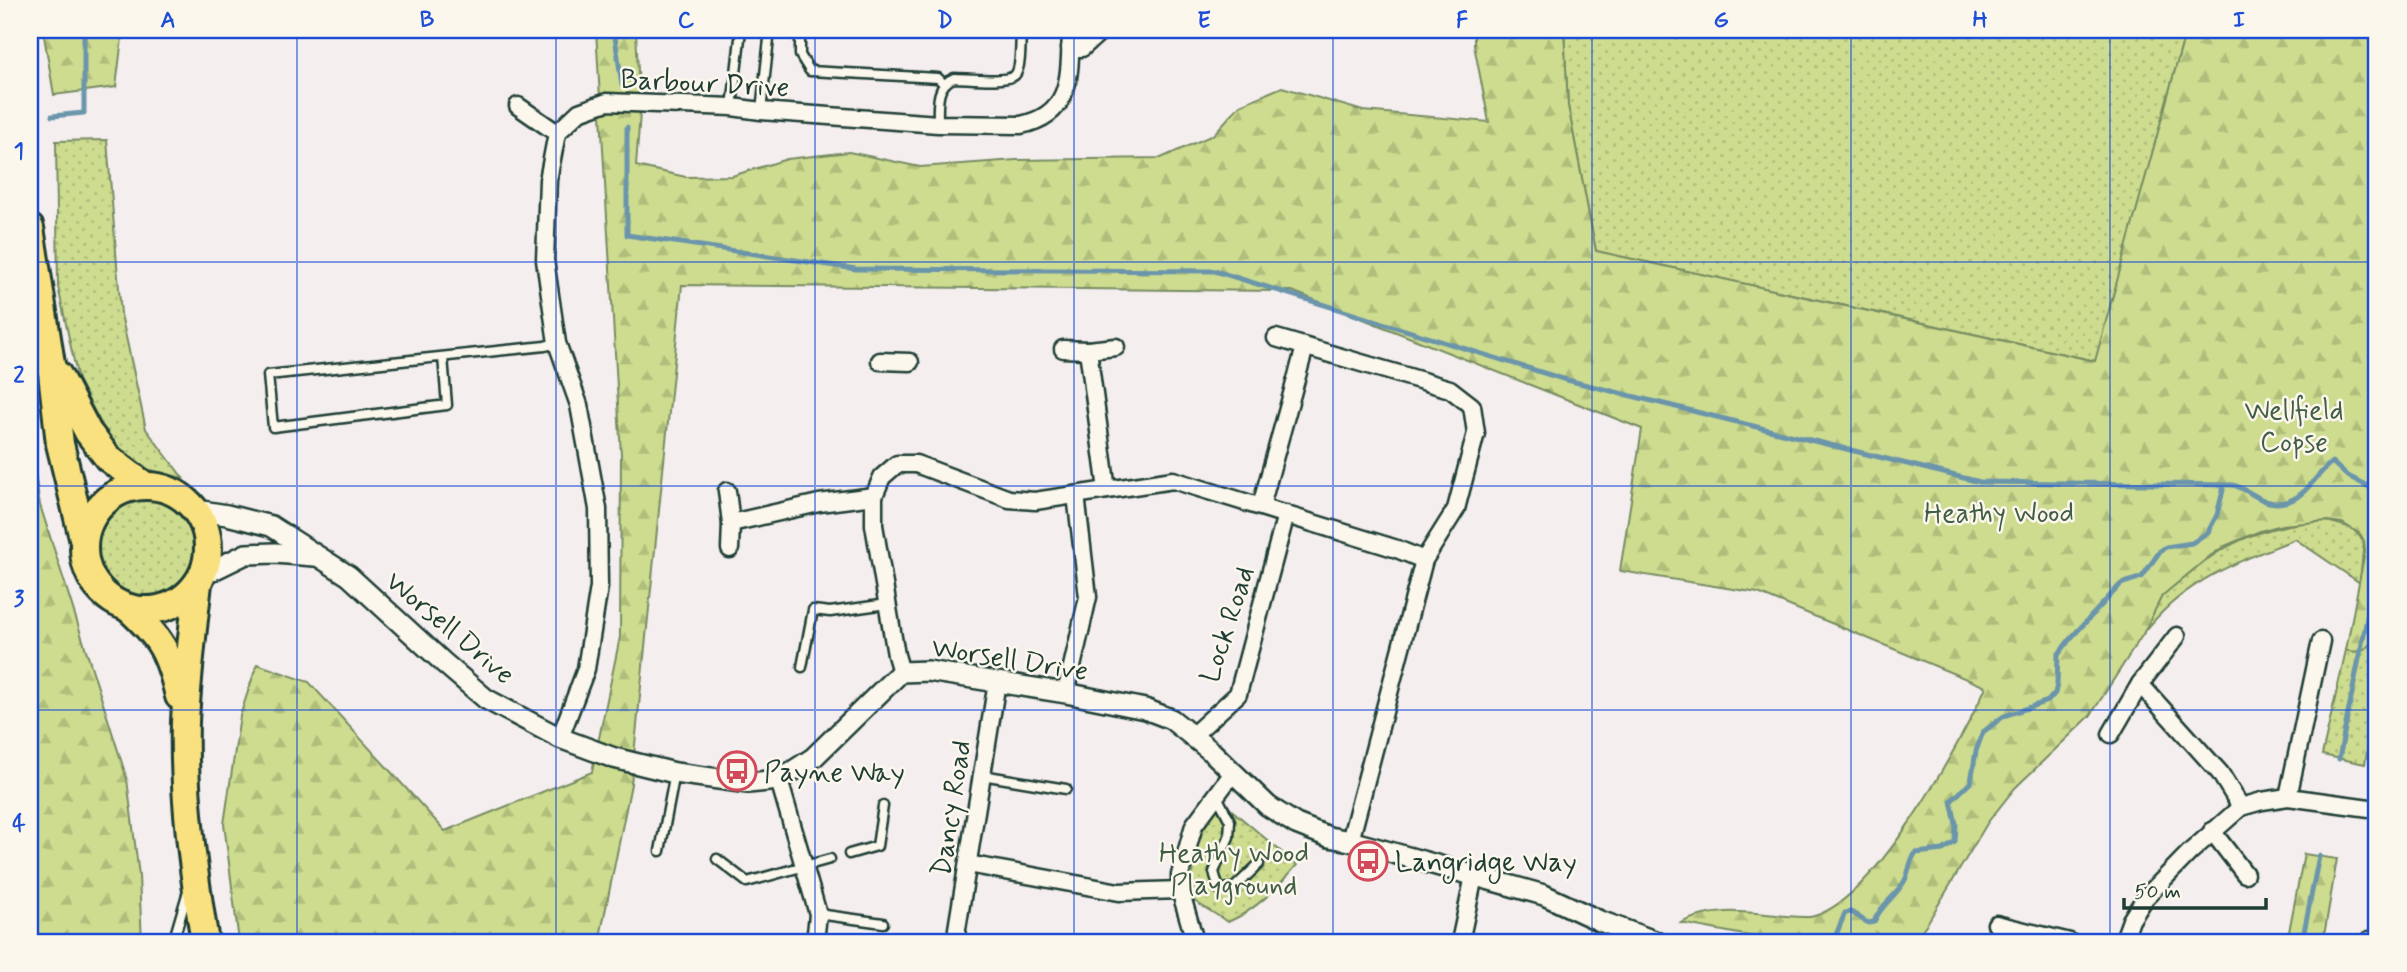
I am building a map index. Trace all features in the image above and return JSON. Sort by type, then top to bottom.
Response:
[{"type":"highway","points":[[30,228],[60,444],[84,542]]},
{"type":"highway","points":[[51,364],[88,432],[108,458],[144,485],[173,491],[185,499],[196,510],[204,525],[208,559],[201,579],[189,659],[185,725],[193,873],[205,942]]},
{"type":"highway","points":[[144,485],[122,491],[103,503],[94,514],[87,527],[84,542],[84,559],[90,576],[99,590],[112,601],[144,611],[160,610],[175,604],[188,595],[201,579]]},
{"type":"highway","points":[[128,608],[152,631],[171,663],[185,725]]},
{"type":"street","name":"Barbour Drive","points":[[557,133],[579,112],[607,102],[732,107],[938,124],[1034,123],[1055,110],[1069,82],[1071,30]]},
{"type":"street","points":[[1070,48],[1082,48],[1102,30]]},
{"type":"street","points":[[518,106],[557,133],[548,180],[545,260],[557,343],[579,405],[598,509],[599,587],[586,670],[560,738]]},
{"type":"street","points":[[1276,338],[1450,389],[1472,406],[1476,433],[1457,509],[1424,560],[1350,841]]},
{"type":"street","points":[[1063,349],[1116,347]]},
{"type":"street","points":[[1261,506],[1304,347]]},
{"type":"street","points":[[1088,350],[1107,490]]},
{"type":"street","points":[[880,361],[910,362]]},
{"type":"street","points":[[901,672],[874,525],[874,496],[882,477],[897,464],[916,464],[1009,499],[1035,501],[1173,480],[1397,549],[1424,560]]},
{"type":"street","points":[[727,491],[731,523],[730,549]]},
{"type":"street","points":[[1066,694],[1088,597],[1076,495]]},
{"type":"street","points":[[731,523],[820,502],[874,496]]},
{"type":"street","name":"Worsell Drive","points":[[196,510],[271,527],[349,576],[486,699],[560,738],[614,758],[675,773],[748,783],[779,780],[813,758],[901,672],[928,671],[1066,694],[1145,709],[1171,719],[1268,806],[1296,824],[1329,837],[1545,895],[1657,942]]},
{"type":"street","name":"Lock Road","points":[[1192,736],[1238,694],[1286,514]]},
{"type":"street","name":"Worsell Drive","points":[[201,579],[246,554],[318,556]]},
{"type":"street","points":[[2111,734],[2140,684],[2177,636]]},
{"type":"street","points":[[2288,797],[2321,641]]},
{"type":"street","name":"Dancy Road","points":[[957,942],[997,682]]},
{"type":"street","points":[[2140,684],[2220,774],[2241,807]]},
{"type":"street","points":[[1192,942],[1193,934],[1180,890],[1180,875],[1194,825],[1233,772]]},
{"type":"street","points":[[779,780],[818,914],[815,942]]},
{"type":"street","points":[[2123,942],[2131,920],[2145,898],[2212,831],[2241,807],[2288,797],[2377,809]]},
{"type":"street","points":[[2212,831],[2245,874]]},
{"type":"street","points":[[968,864],[1119,892],[1180,890]]},
{"type":"street","points":[[1461,942],[1475,876]]},
{"type":"street","points":[[1996,924],[2070,942]]},
{"type":"lane","points":[[732,107],[741,30]]},
{"type":"lane","points":[[761,111],[770,30]]},
{"type":"lane","points":[[800,30],[800,55],[810,71],[938,78],[944,84]]},
{"type":"lane","points":[[938,124],[939,96],[944,84],[954,78],[1006,79],[1015,75],[1019,68],[1021,30]]},
{"type":"lane","points":[[443,357],[447,405],[273,427],[268,375],[557,343]]},
{"type":"lane","points":[[802,667],[813,610],[830,612],[887,604]]},
{"type":"lane","points":[[660,851],[675,773]]},
{"type":"lane","points":[[982,775],[1066,789]]},
{"type":"lane","points":[[1216,794],[1230,821],[1229,837],[1214,872],[1219,889],[1234,888],[1259,864]]},
{"type":"lane","points":[[849,854],[877,846],[883,806]]},
{"type":"lane","points":[[717,859],[747,882],[830,859]]},
{"type":"lane","points":[[173,942],[193,873]]},
{"type":"lane","points":[[818,914],[883,923]]},
{"type":"green space","points":[[43,30],[123,30],[116,87],[54,95]]},
{"type":"green space","name":"Heathy Wood","points":[[596,30],[636,30],[640,113],[636,166],[686,177],[732,176],[787,159],[849,152],[920,167],[1016,160],[1161,158],[1213,135],[1240,105],[1282,87],[1363,111],[1489,122],[1474,45],[1474,30],[1564,30],[1568,106],[1596,251],[2095,361],[2186,30],[2369,30],[2377,57],[2377,636],[2364,649],[2356,652],[2346,650],[2365,551],[2360,534],[2342,523],[2327,521],[2282,525],[2260,531],[2225,546],[2162,596],[2143,634],[2090,716],[2015,788],[1988,822],[1928,922],[1913,942],[1781,942],[1681,923],[1712,913],[1728,912],[1810,917],[1835,906],[1860,884],[1887,854],[1912,819],[1974,713],[1986,687],[1758,593],[1620,571],[1642,429],[1292,291],[682,285],[631,784],[599,942],[239,942],[224,824],[240,716],[257,664],[309,682],[445,831],[592,772],[620,637],[621,455]]},
{"type":"green space","points":[[1564,30],[2186,30],[2096,361],[1596,251],[1568,106]]},
{"type":"green space","points":[[107,140],[121,314],[146,429],[183,478],[143,468],[111,443],[78,380],[58,287],[56,141]]},
{"type":"green space","points":[[30,442],[40,505],[127,779],[139,876],[142,942],[30,942]]},
{"type":"green space","points":[[147,500],[166,504],[182,514],[192,530],[196,549],[192,568],[182,584],[166,594],[147,598],[128,594],[112,584],[102,568],[98,549],[102,530],[112,514],[128,504]]},
{"type":"green space","points":[[2327,521],[2352,528],[2364,541],[2360,583],[2295,539],[2231,566],[2193,586],[2159,615],[2143,634],[2165,592],[2219,551],[2270,529]]},
{"type":"green space","points":[[2377,636],[2377,696],[2365,764],[2322,755],[2346,650],[2356,652],[2364,649]]},
{"type":"green space","name":"Heathy Wood Playground","points":[[1217,803],[1228,807],[1297,865],[1265,898],[1228,922],[1194,901],[1193,872],[1196,850]]},
{"type":"green space","points":[[2304,854],[2337,859],[2323,942],[2287,942]]},
{"type":"waterway","points":[[52,116],[84,113],[84,30]]},
{"type":"waterway","points":[[614,30],[622,85]]},
{"type":"waterway","points":[[627,127],[627,235],[856,269],[1215,271],[1563,379],[1980,482],[2233,485],[2264,501],[2280,503],[2290,501],[2306,490],[2332,462],[2346,475],[2377,491]]},
{"type":"waterway","points":[[1833,942],[1845,913],[1851,912],[1868,923],[1874,922],[1902,886],[1916,853],[1943,850],[1955,842],[1956,824],[1951,801],[1971,782],[1976,751],[1983,732],[2004,716],[2048,701],[2055,693],[2057,684],[2058,655],[2070,639],[2121,584],[2142,577],[2160,551],[2166,547],[2192,543],[2208,532],[2217,515],[2224,486]]},
{"type":"waterway","points":[[2339,759],[2377,568]]},
{"type":"waterway","points":[[2302,942],[2319,856]]},
{"type":"place","name":"Payne Way","points":[[737,771]]},
{"type":"place","name":"Langridge Way","points":[[1368,861]]},
{"type":"park label","name":"Wellfield Copse","points":[[2294,425]]}]
